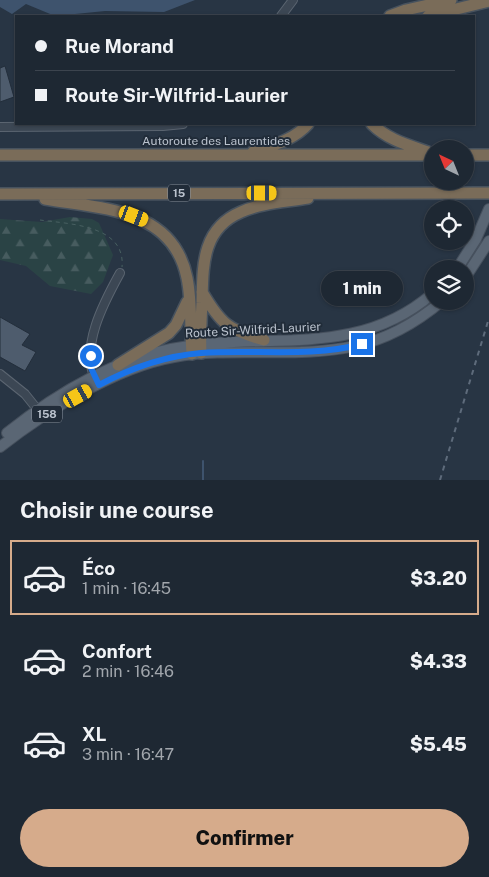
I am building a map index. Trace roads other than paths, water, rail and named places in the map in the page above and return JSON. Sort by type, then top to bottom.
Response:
[{"type":"highway","points":[[393,15],[451,0]]},
{"type":"highway","points":[[432,15],[489,1]]},
{"type":"highway","points":[[473,5],[489,12]]},
{"type":"highway","points":[[244,155],[288,139],[307,125]]},
{"type":"highway","points":[[373,125],[388,137],[424,151]]},
{"type":"highway","name":"Autoroute des Laurentides","points":[[0,155],[424,154]]},
{"type":"highway","points":[[474,155],[489,155]]},
{"type":"highway","points":[[196,349],[203,266],[207,248],[217,230],[229,218],[250,208],[341,193]]},
{"type":"highway","name":"15","points":[[0,194],[486,193]]},
{"type":"highway","points":[[17,194],[120,211],[152,224],[168,238],[180,257],[187,277],[196,349]]},
{"type":"highway","points":[[202,292],[216,315],[228,326],[244,335],[264,340]]},
{"type":"highway","points":[[118,365],[169,332],[178,322],[189,298]]},
{"type":"main road","points":[[463,260],[476,239],[489,208]]},
{"type":"main road","points":[[474,266],[489,241]]},
{"type":"main road","name":"Route Sir-Wilfrid-Laurier","points":[[0,444],[41,413],[118,365],[148,354],[264,340],[325,339],[360,333],[400,317],[424,300]]},
{"type":"main road","name":"Route Sir-Wilfrid-Laurier","points":[[96,380],[196,349],[319,351],[354,346],[379,339],[403,328],[430,310]]},
{"type":"street","points":[[282,15],[293,0]]},
{"type":"street","points":[[0,127],[170,125]]},
{"type":"street","points":[[96,380],[90,361],[96,321],[120,272]]},
{"type":"street","points":[[0,374],[25,394],[41,413]]},
{"type":"water","points":[[0,0],[195,0],[164,12],[105,11],[53,15],[26,4],[12,14],[0,7]]},
{"type":"waterway","points":[[203,461],[203,480]]},
{"type":"railway","points":[[440,480],[489,318]]}]
